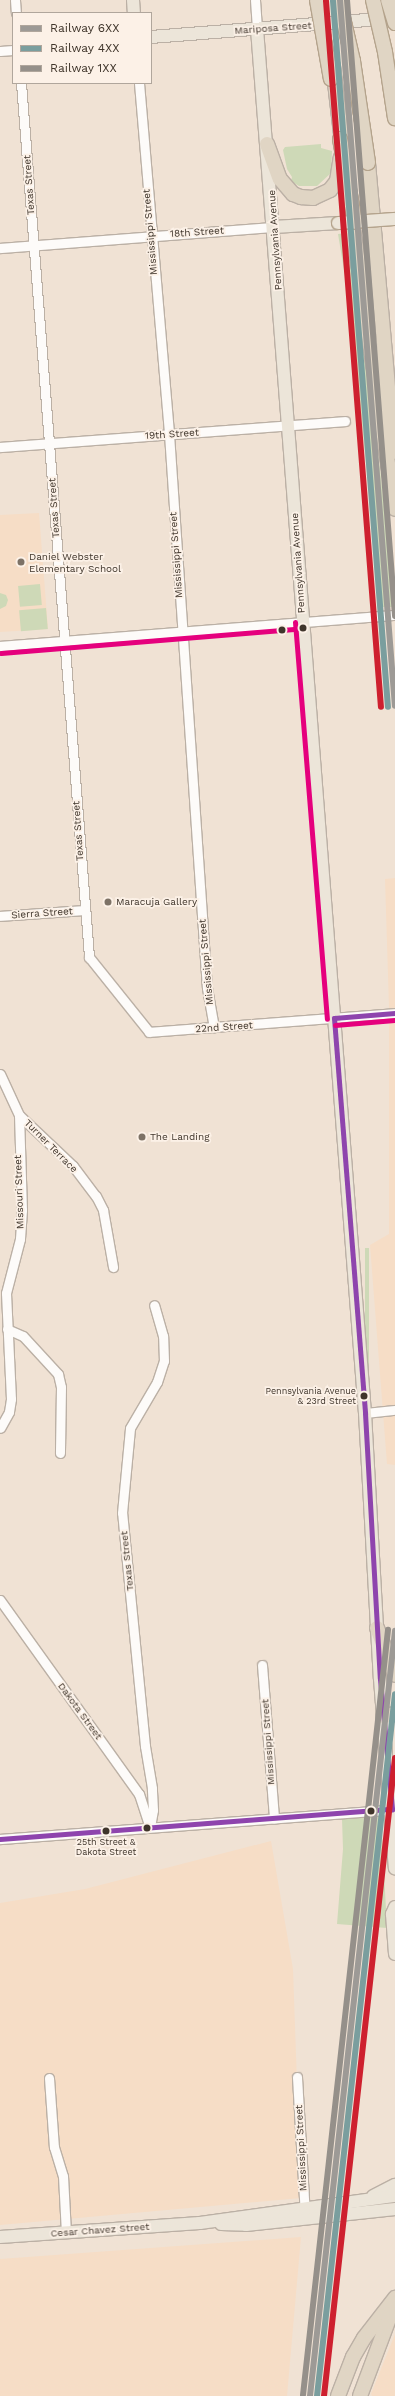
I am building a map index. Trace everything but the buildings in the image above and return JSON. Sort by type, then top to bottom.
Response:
[{"type":"highway","points":[[317,0],[355,222]]},
{"type":"highway","points":[[339,0],[353,61],[368,163],[395,466]]},
{"type":"highway","points":[[373,0],[395,118]]},
{"type":"highway","points":[[388,0],[395,23]]},
{"type":"highway","points":[[333,23],[353,235],[395,509]]},
{"type":"highway","points":[[267,144],[280,179],[293,194],[313,198],[322,195],[337,181],[340,172],[340,139]]},
{"type":"highway","points":[[377,1628],[395,1675]]},
{"type":"highway","points":[[338,2396],[353,2357],[364,2338],[395,2298]]},
{"type":"highway","points":[[360,2396],[395,2303]]},
{"type":"main road","points":[[133,0],[134,12]]},
{"type":"main road","name":"Mariposa Street","points":[[152,37],[395,18]]},
{"type":"main road","name":"Pennsylvania Avenue","points":[[257,29],[274,227],[302,621],[365,1412],[377,1628],[389,1715],[395,1868]]},
{"type":"main road","name":"18th Street","points":[[274,227],[395,219]]},
{"type":"main road","points":[[395,1907],[392,1914],[395,1954]]},
{"type":"main road","points":[[363,2201],[395,2185]]},
{"type":"main road","name":"Cesar Chavez Street","points":[[0,2238],[200,2223],[246,2225],[363,2201],[395,2196]]},
{"type":"main road","name":"Cesar Chavez Street","points":[[305,2214],[395,2209]]},
{"type":"street","points":[[15,0],[16,12]]},
{"type":"street","name":"Pennsylvania Avenue","points":[[255,0],[257,29]]},
{"type":"street","points":[[0,51],[12,50]]},
{"type":"street","name":"Texas Street","points":[[21,84],[84,910],[89,957]]},
{"type":"street","name":"Mississippi Street","points":[[139,84],[150,235],[169,434],[181,631],[207,988],[214,1027]]},
{"type":"street","name":"18th Street","points":[[0,248],[150,235],[274,227]]},
{"type":"street","name":"19th Street","points":[[0,447],[345,421]]},
{"type":"street","points":[[0,646],[64,642],[302,621],[395,615]]},
{"type":"street","name":"Sierra Street","points":[[0,916],[84,910]]},
{"type":"street","name":"22nd Street","points":[[89,957],[149,1032],[395,1013]]},
{"type":"street","name":"Missouri Street","points":[[0,1074],[19,1115],[22,1210],[20,1239],[6,1293],[11,1399],[9,1412],[0,1428]]},
{"type":"street","name":"Turner Terrace","points":[[19,1115],[33,1125],[73,1166],[96,1196],[103,1210],[113,1267]]},
{"type":"street","name":"Texas Street","points":[[150,1827],[153,1810],[152,1788],[145,1746],[122,1513],[130,1428],[157,1382],[164,1361],[163,1336],[154,1304]]},
{"type":"street","points":[[7,1328],[23,1336],[58,1374],[61,1387],[60,1453]]},
{"type":"street","points":[[365,1412],[393,1410]]},
{"type":"street","name":"Dakota Street","points":[[0,1600],[139,1794],[150,1827]]},
{"type":"street","name":"Mississippi Street","points":[[262,1665],[274,1819]]},
{"type":"street","points":[[0,1839],[393,1809]]},
{"type":"street","name":"Mississippi Street","points":[[297,2077],[305,2214]]},
{"type":"street","points":[[49,2078],[54,2147],[62,2176],[66,2232]]},
{"type":"shaded area","name":"Daniel Webster Elementary School","points":[[39,513],[48,629],[0,632],[0,515]]},
{"type":"shaded area","points":[[395,878],[395,1465],[387,1464],[370,1245],[389,1234],[389,1007],[385,879]]},
{"type":"shaded area","points":[[271,1841],[293,1969],[301,2198],[0,2225],[0,1903],[85,1889]]},
{"type":"shaded area","points":[[301,2237],[287,2396],[0,2396],[0,2259]]},
{"type":"shaded area","points":[[395,2334],[395,2396],[372,2396],[371,2394]]},
{"type":"green space","points":[[321,144],[321,148],[332,151],[331,173],[317,186],[299,186],[291,181],[292,177],[287,169],[283,150],[285,147]]},
{"type":"green space","points":[[347,233],[378,451],[395,607],[381,607],[349,300],[338,234]]},
{"type":"green space","points":[[40,584],[42,605],[20,607],[18,586]]},
{"type":"green space","points":[[0,593],[6,595],[8,600],[6,606],[0,609]]},
{"type":"green space","points":[[46,608],[48,629],[21,631],[19,610]]},
{"type":"green space","points":[[365,1248],[369,1248],[369,1397],[365,1397]]},
{"type":"green space","points":[[381,1816],[387,1928],[337,1924],[343,1849],[342,1819]]},
{"type":"rail line","name":"6XX","points":[[340,0],[395,706]]},
{"type":"rail line","name":"1XX","points":[[347,0],[395,616]]},
{"type":"rail line","name":"4XX","points":[[333,1],[388,707]]},
{"type":"rail line","name":"1XX","points":[[303,2395],[388,1630]]},
{"type":"rail line","name":"6XX","points":[[310,2396],[395,1631]]},
{"type":"rail line","name":"4XX","points":[[317,2396],[395,1694]]},
{"type":"transit line","points":[[326,1],[381,707]]},
{"type":"transit line","points":[[295,622],[327,1019]]},
{"type":"transit line","points":[[1,653],[303,628]]},
{"type":"transit line","points":[[334,1018],[395,1013]]},
{"type":"transit line","points":[[334,1018],[365,1413],[380,1679],[392,1809]]},
{"type":"transit line","points":[[335,1025],[395,1020]]},
{"type":"transit line","points":[[324,2396],[395,1758]]},
{"type":"transit line","points":[[0,1839],[392,1809]]},
{"type":"place","name":"Daniel Webster Elementary School","points":[[21,562]]},
{"type":"place","name":"Maracuja Gallery","points":[[108,902]]},
{"type":"place","name":"The Landing","points":[[142,1137]]},
{"type":"place","name":"Pennsylvania Avenue & 23rd Street","points":[[364,1396]]},
{"type":"place","name":"25th Street & Dakota Street","points":[[106,1831]]}]
